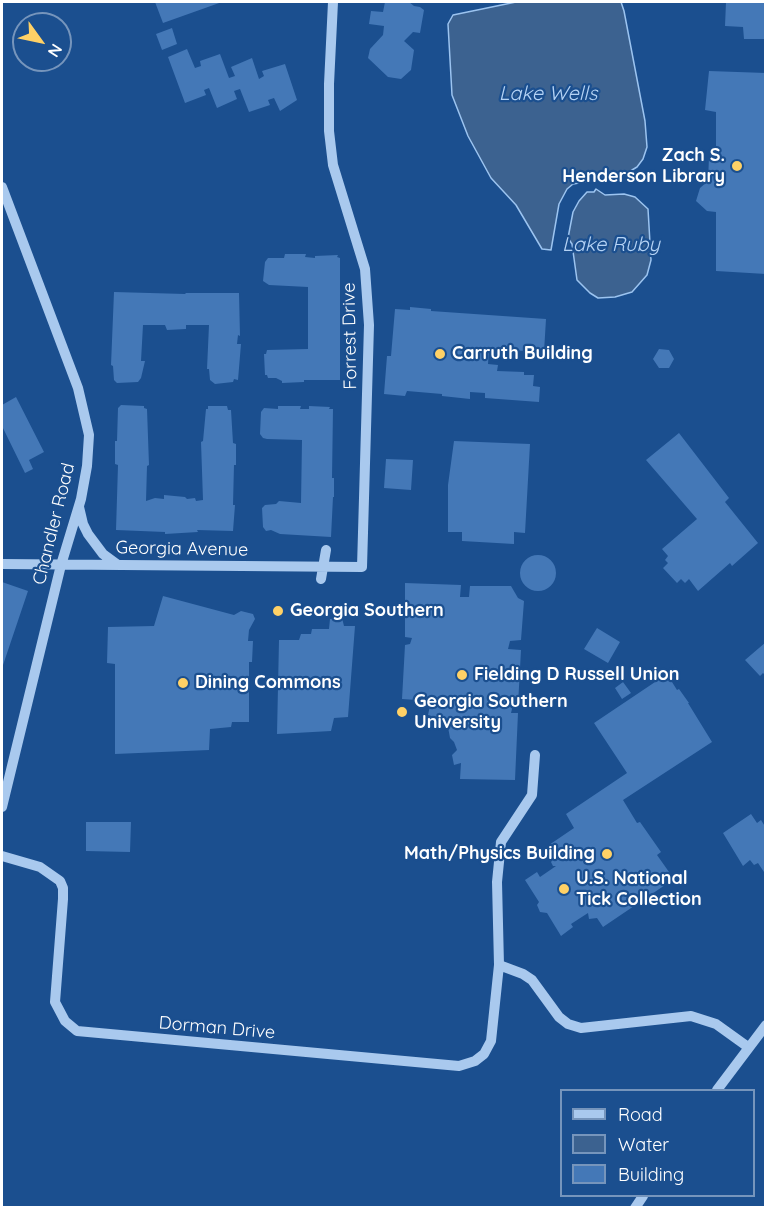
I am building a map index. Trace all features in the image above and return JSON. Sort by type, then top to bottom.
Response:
[{"type":"street","name":"Forrest Drive","points":[[333,2],[329,131],[333,165],[365,269],[369,325],[362,567]]},
{"type":"street","name":"Chandler Road","points":[[2,187],[78,388],[89,435],[87,466],[79,505],[61,565],[2,807]]},
{"type":"street","points":[[79,505],[82,524],[88,534],[104,554],[118,565]]},
{"type":"street","points":[[321,579],[326,550]]},
{"type":"street","name":"Georgia Avenue","points":[[2,564],[362,567]]},
{"type":"street","name":"Dorman Drive","points":[[2,856],[40,867],[60,881],[63,888],[55,1002],[64,1021],[77,1031],[459,1066],[475,1061],[483,1054],[491,1041],[499,965],[497,882],[501,842],[532,795],[535,755]]},
{"type":"street","points":[[499,965],[524,974],[532,980],[559,1017],[581,1028],[691,1016],[716,1024],[748,1047]]},
{"type":"street","points":[[718,1089],[765,1025]]},
{"type":"water","name":"Lake Wells","points":[[516,2],[621,2],[645,121],[647,147],[637,167],[622,176],[573,184],[567,189],[559,204],[551,250],[542,249],[516,205],[491,178],[468,136],[452,95],[448,24],[453,15]]},
{"type":"water","name":"Lake Ruby","points":[[596,189],[605,195],[624,194],[635,197],[648,209],[651,260],[647,275],[632,292],[615,297],[598,298],[577,280],[572,244],[568,238],[573,212],[579,201],[587,192],[594,192]]},
{"type":"building","points":[[155,2],[222,2],[163,23]]},
{"type":"building","points":[[385,2],[409,2],[424,10],[420,33],[413,32],[404,41],[414,50],[411,70],[401,79],[388,77],[368,58],[370,49],[383,35],[384,26],[369,24],[371,11],[383,12]]},
{"type":"building","points":[[726,2],[766,2],[766,39],[744,39],[743,27],[725,26]]},
{"type":"building","points":[[172,28],[177,44],[162,50],[156,34]]},
{"type":"building","points":[[187,49],[195,68],[201,66],[200,61],[220,54],[229,78],[235,76],[231,67],[252,58],[259,79],[264,76],[262,71],[285,64],[297,100],[280,111],[274,98],[268,100],[270,105],[249,112],[240,89],[234,91],[237,99],[217,108],[209,88],[204,90],[206,95],[185,103],[168,57]]},
{"type":"building","name":"Zach S. Henderson Library","points":[[709,71],[766,73],[766,274],[716,271],[716,212],[707,211],[696,201],[700,188],[708,181],[709,157],[716,156],[716,112],[705,110]]},
{"type":"building","points":[[285,254],[306,254],[305,257],[315,258],[315,256],[338,255],[337,257],[340,258],[340,380],[304,380],[304,382],[282,383],[276,378],[268,378],[265,375],[264,354],[267,350],[308,349],[308,287],[269,285],[263,281],[265,262],[268,258],[284,258]]},
{"type":"building","points":[[114,292],[239,293],[240,336],[238,335],[237,344],[241,344],[238,380],[215,384],[210,380],[209,369],[207,369],[209,325],[186,325],[186,329],[167,330],[165,325],[143,325],[141,361],[145,361],[141,378],[138,382],[117,383],[114,380],[111,365]]},
{"type":"building","name":"Carruth Building","points":[[410,307],[431,309],[431,311],[546,319],[544,352],[489,349],[488,364],[498,365],[497,371],[524,372],[524,375],[534,375],[533,386],[540,387],[539,402],[485,398],[485,393],[470,392],[470,399],[407,391],[405,396],[384,394],[387,356],[391,356],[395,309],[410,310]]},
{"type":"building","points":[[659,349],[669,350],[674,359],[669,368],[659,368],[653,359]]},
{"type":"building","points":[[16,397],[44,452],[29,460],[33,469],[25,473],[2,426],[2,405]]},
{"type":"building","points":[[121,405],[144,406],[147,409],[149,465],[147,466],[146,501],[155,498],[164,499],[164,495],[195,498],[196,501],[203,500],[201,442],[203,441],[206,409],[208,406],[227,406],[228,410],[231,410],[233,443],[236,444],[233,531],[197,530],[198,532],[165,534],[165,532],[116,530],[118,465],[115,464],[115,441],[117,441],[118,408]]},
{"type":"building","points":[[278,406],[301,406],[300,409],[309,409],[309,406],[330,407],[329,409],[333,409],[334,497],[331,537],[280,534],[271,530],[266,531],[263,527],[262,508],[265,505],[276,504],[279,501],[301,503],[302,440],[267,439],[260,434],[261,412],[264,408],[278,409]]},
{"type":"building","points":[[679,433],[729,498],[725,502],[758,543],[732,566],[730,563],[698,591],[689,579],[685,583],[681,579],[677,583],[663,568],[668,563],[665,560],[668,556],[662,549],[697,519],[646,460]]},
{"type":"building","points":[[454,441],[530,444],[525,533],[514,532],[514,544],[462,541],[462,532],[448,532],[448,485]]},
{"type":"building","points":[[386,459],[413,460],[411,490],[384,488]]},
{"type":"building","points":[[538,555],[550,561],[556,573],[550,585],[538,591],[526,585],[520,573],[526,561]]},
{"type":"building","points":[[2,582],[28,591],[2,668]]},
{"type":"building","name":"Fielding D Russell Union","points":[[405,583],[461,585],[460,597],[469,597],[470,586],[511,586],[518,598],[524,601],[521,640],[510,641],[508,649],[521,650],[518,705],[513,705],[511,713],[518,713],[515,780],[460,779],[461,763],[454,765],[452,755],[457,750],[450,738],[448,727],[442,719],[428,715],[431,701],[402,699],[405,645],[410,644],[412,638],[405,637]]},
{"type":"building","name":"Dining Commons","points":[[163,596],[234,615],[241,611],[253,614],[255,619],[249,630],[248,641],[253,641],[252,662],[249,662],[249,722],[232,722],[231,727],[210,729],[209,750],[115,754],[115,664],[107,663],[108,627],[154,626]]},
{"type":"building","points":[[342,618],[344,626],[355,626],[348,717],[334,718],[331,731],[277,734],[279,640],[299,640],[301,634],[311,634],[312,629],[329,629],[330,619]]},
{"type":"building","points":[[597,628],[620,642],[608,663],[584,649]]},
{"type":"building","points":[[766,642],[766,676],[763,673],[760,676],[745,660]]},
{"type":"building","name":"Math/Physics Building","points":[[667,674],[689,703],[712,742],[623,800],[637,823],[640,822],[661,852],[657,855],[674,879],[603,927],[597,918],[589,919],[588,913],[571,924],[573,927],[561,936],[547,913],[540,912],[537,905],[539,902],[525,880],[537,872],[540,877],[556,866],[553,866],[551,862],[556,855],[549,845],[574,828],[566,814],[627,773],[594,723]]},
{"type":"building","points":[[623,682],[631,693],[622,699],[615,688]]},
{"type":"building","points":[[751,814],[757,823],[761,820],[766,828],[766,875],[758,863],[754,865],[750,860],[743,866],[723,833]]},
{"type":"building","points":[[86,822],[131,822],[130,852],[86,851]]},
{"type":"place","name":"Zach S. Henderson Library","points":[[737,166]]},
{"type":"place","name":"Carruth Building","points":[[440,354]]},
{"type":"place","name":"Georgia Southern","points":[[278,611]]},
{"type":"place","name":"Fielding D Russell Union","points":[[462,675]]},
{"type":"place","name":"Dining Commons","points":[[183,683]]},
{"type":"place","name":"Georgia Southern University","points":[[402,712]]},
{"type":"place","name":"Math/Physics Building","points":[[607,854]]},
{"type":"place","name":"U.S. National Tick Collection","points":[[564,889]]}]
